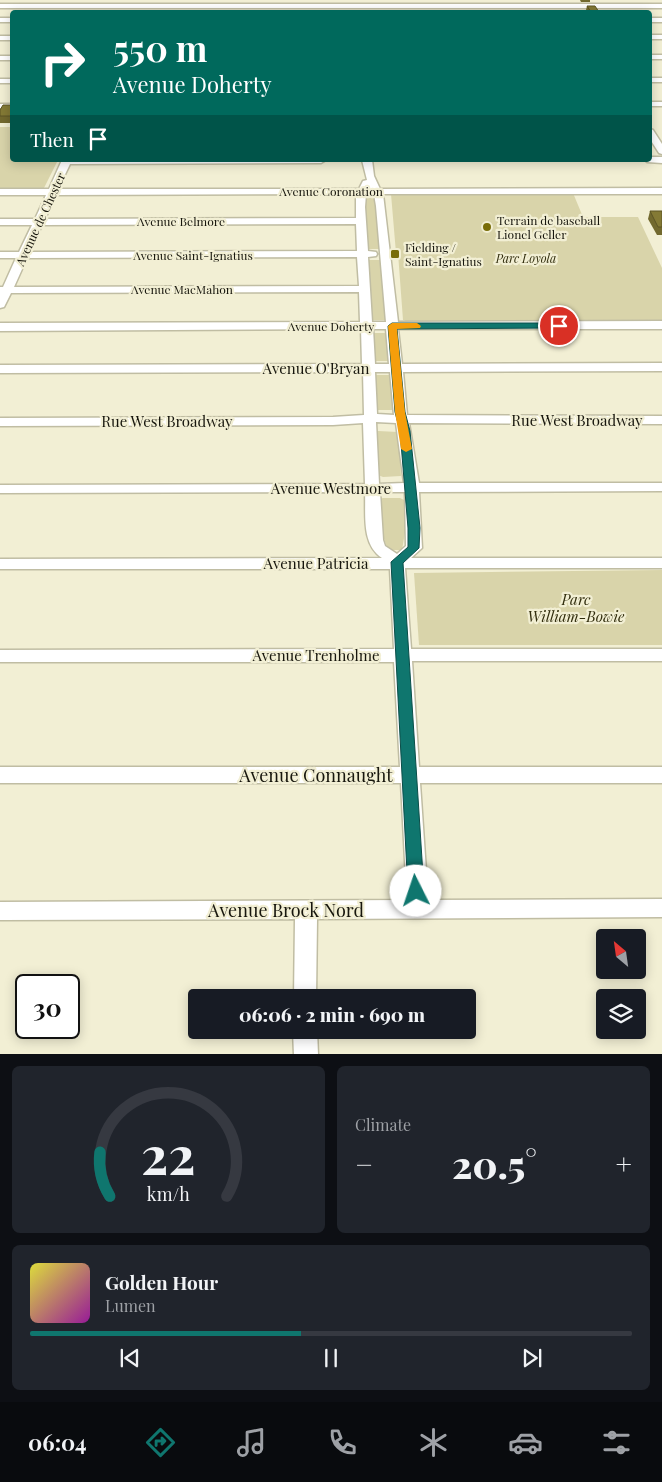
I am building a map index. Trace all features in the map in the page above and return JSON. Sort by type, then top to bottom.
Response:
[{"type":"street","points":[[0,6],[662,6]]},
{"type":"street","points":[[652,134],[662,151]]},
{"type":"street","name":"Avenue de Chester","points":[[0,305],[4,290],[23,255],[66,162]]},
{"type":"street","points":[[367,162],[369,176],[382,206],[396,368],[410,487],[414,548],[397,562]]},
{"type":"street","points":[[369,176],[363,191],[360,207],[369,368],[372,488],[377,544],[383,553],[397,562]]},
{"type":"street","name":"Avenue Coronation","points":[[0,192],[662,191]]},
{"type":"street","name":"Avenue Belmore","points":[[0,222],[361,221]]},
{"type":"street","name":"Avenue Saint-Ignatius","points":[[0,255],[386,254]]},
{"type":"street","name":"Avenue MacMahon","points":[[4,290],[365,289]]},
{"type":"street","name":"Avenue Doherty","points":[[0,327],[662,325]]},
{"type":"street","name":"Avenue O'Bryan","points":[[0,369],[662,367]]},
{"type":"street","name":"Rue West Broadway","points":[[0,422],[662,420]]},
{"type":"street","name":"Avenue Westmore","points":[[0,489],[662,486]]},
{"type":"street","points":[[397,562],[418,909]]},
{"type":"street","name":"Avenue Patricia","points":[[0,564],[662,563]]},
{"type":"street","name":"Avenue Trenholme","points":[[0,656],[662,655]]},
{"type":"street","name":"Avenue Connaught","points":[[0,775],[662,775]]},
{"type":"street","name":"Avenue Brock Nord","points":[[0,911],[662,908]]},
{"type":"street","points":[[306,910],[306,989]]},
{"type":"street","points":[[305,1039],[306,1054]]},
{"type":"green space","points":[[0,127],[10,127],[10,162],[57,162],[44,188],[0,188]]},
{"type":"green space","name":"Parc Loyola","points":[[573,193],[583,217],[638,217],[662,268],[662,321],[408,322],[403,320],[391,194]]},
{"type":"green space","points":[[366,195],[374,195],[376,197],[382,249],[366,249],[363,218]]},
{"type":"green space","points":[[367,260],[383,260],[388,320],[370,320]]},
{"type":"green space","points":[[371,333],[389,333],[391,361],[373,361]]},
{"type":"green space","points":[[374,375],[392,375],[396,410],[375,410]]},
{"type":"green space","points":[[378,431],[398,432],[401,476],[383,477],[378,475],[375,433]]},
{"type":"green space","points":[[400,498],[404,500],[406,526],[402,550],[389,550],[386,544],[382,532],[381,519],[380,499]]},
{"type":"green space","name":"Parc William-Bowie","points":[[662,570],[662,645],[419,645],[414,573]]},
{"type":"building","points":[[587,6],[595,6],[598,10],[590,10]]},
{"type":"building","points":[[3,105],[10,105],[10,116],[0,116],[0,110]]},
{"type":"building","points":[[650,211],[662,211],[662,227],[658,227]]},
{"type":"slow traffic","points":[[406,449],[400,412],[392,326],[417,326]]},
{"type":"place","name":"Terrain de baseball Lionel Geller","points":[[487,227]]},
{"type":"place","name":"Fielding / Saint-Ignatius","points":[[395,254]]},
{"type":"route","points":[[416,891],[397,562],[414,548],[414,528],[405,431],[400,412],[392,326],[559,326]]}]
